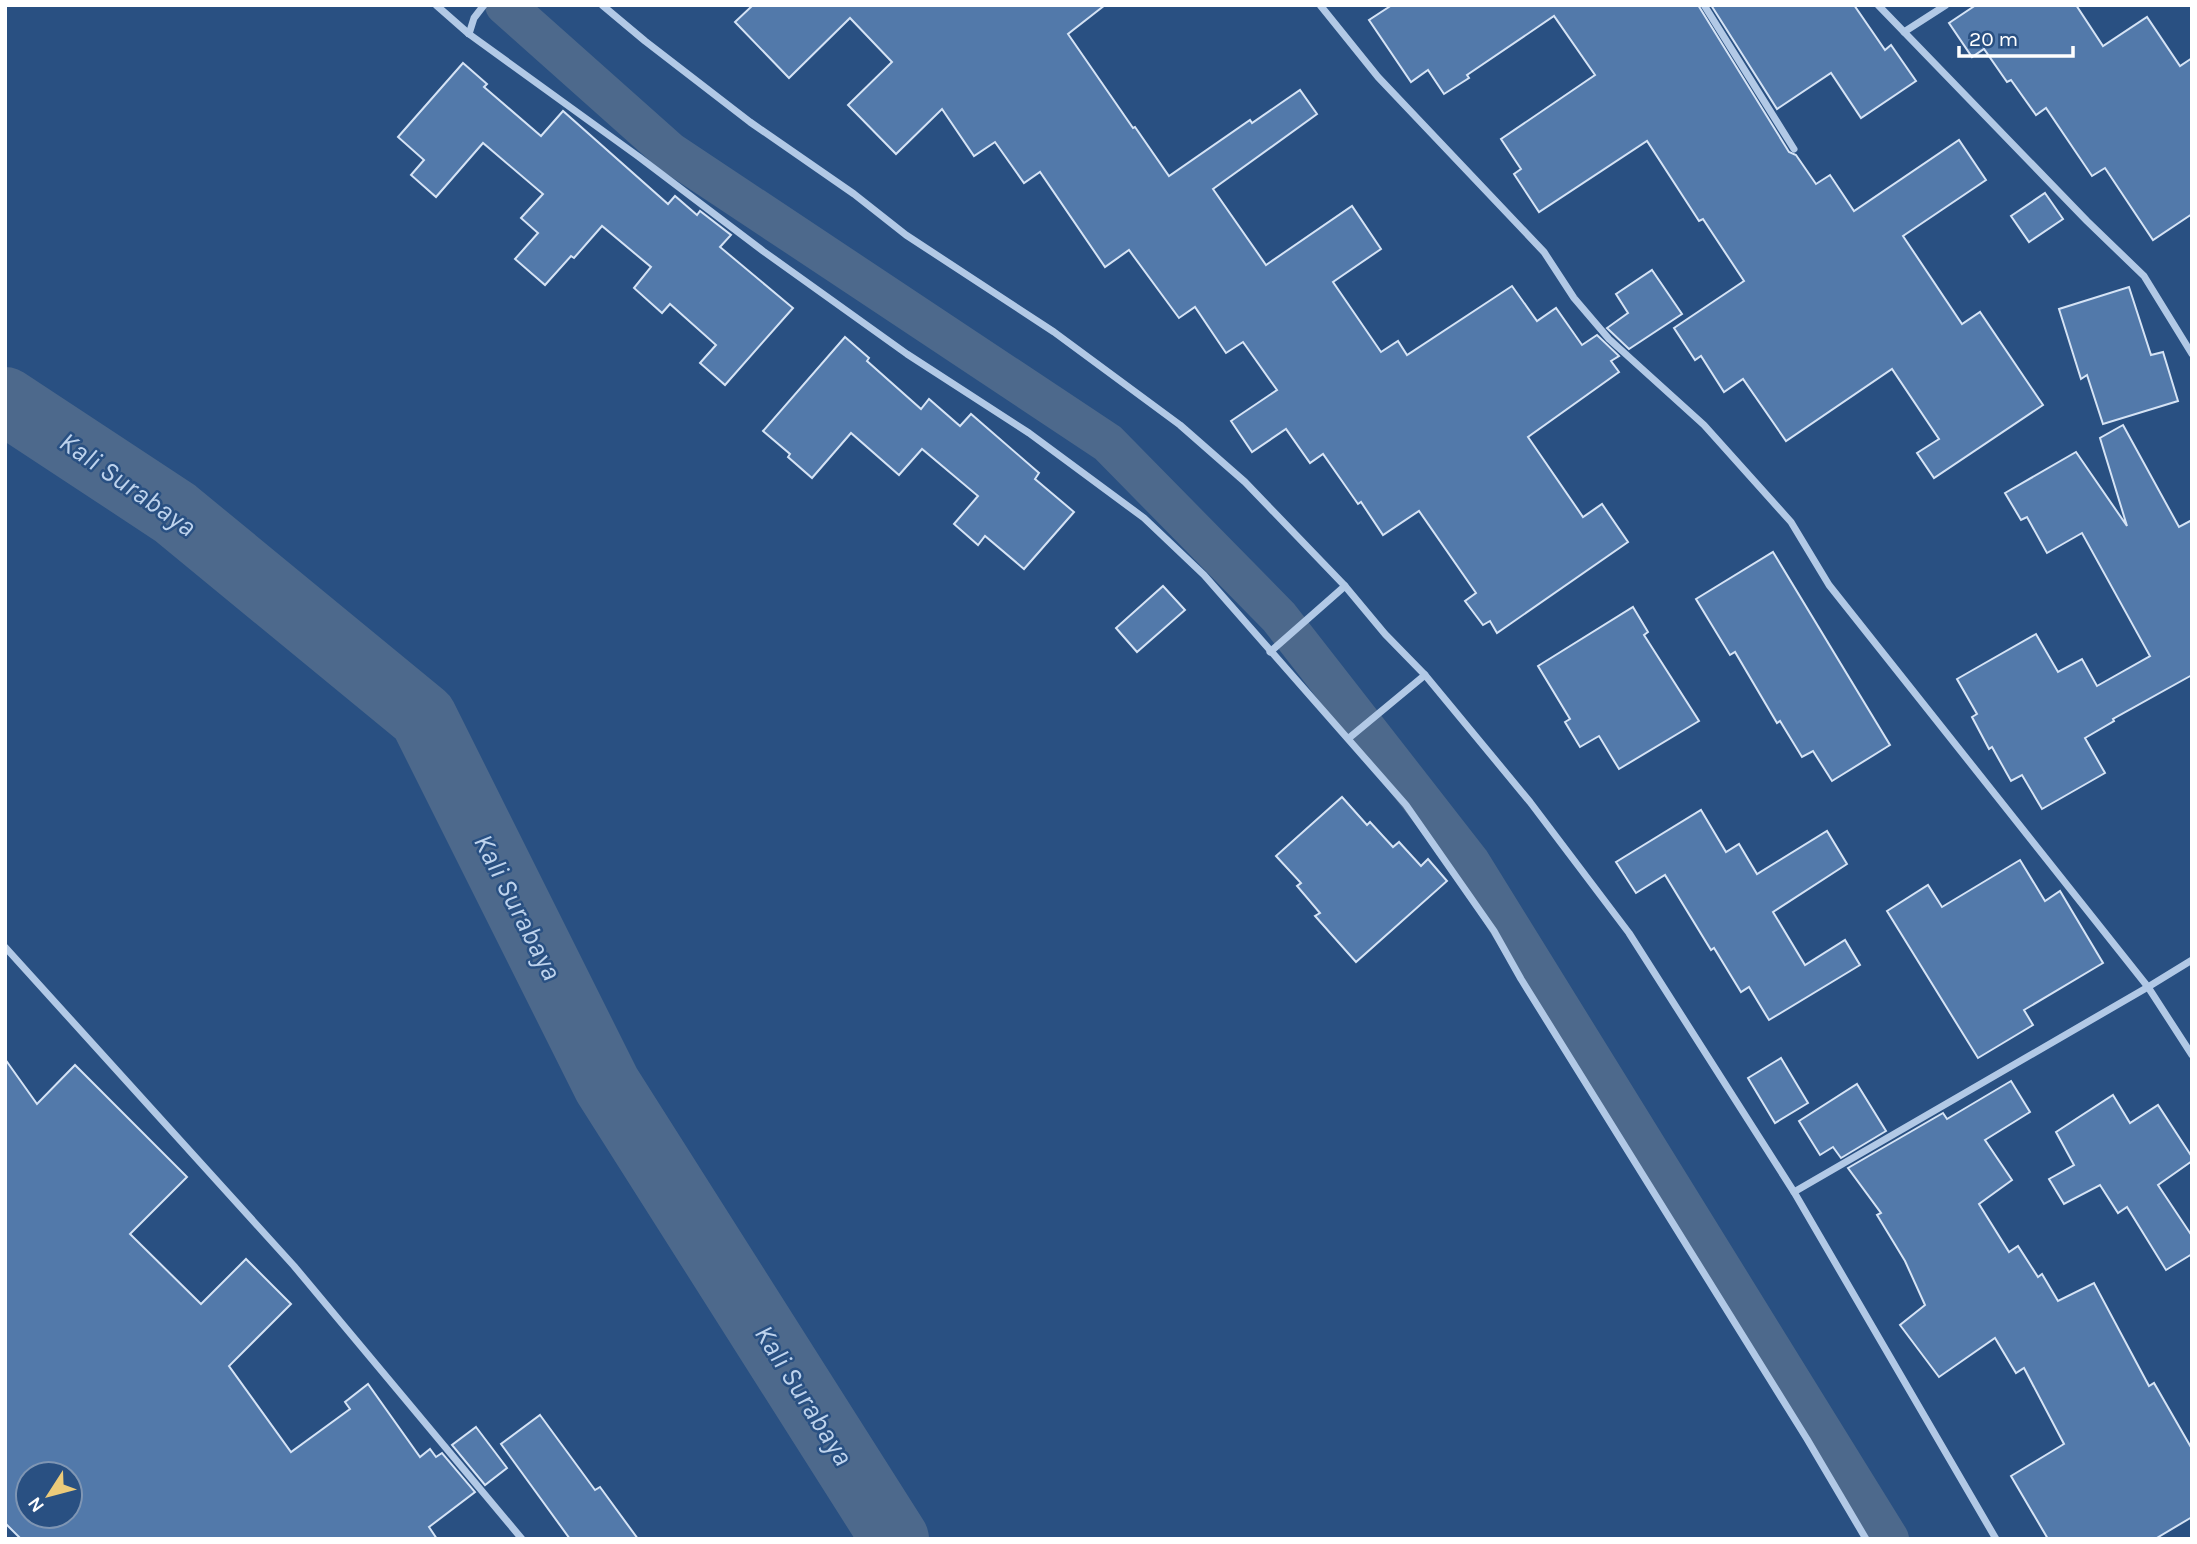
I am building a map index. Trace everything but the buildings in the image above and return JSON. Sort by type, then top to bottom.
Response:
[{"type":"street","points":[[436,5],[469,34],[763,251],[907,354],[1029,433],[1091,477],[1144,519],[1203,575],[1349,737],[1406,805],[1493,931],[1866,1539]]},
{"type":"street","points":[[469,34],[474,18],[484,5]]},
{"type":"street","points":[[602,5],[750,122],[854,194],[906,235],[1054,332],[1180,425],[1245,482],[1345,586],[1385,634],[1425,675],[1530,802],[1629,933],[1794,1192],[1996,1539]]},
{"type":"street","points":[[1321,5],[1378,77],[1544,252],[1574,298],[1609,339],[1704,425],[1791,522],[1829,585],[2147,987],[2192,1055]]},
{"type":"street","points":[[1704,5],[1794,149]]},
{"type":"street","points":[[1878,5],[2144,276],[2192,354]]},
{"type":"street","points":[[1903,32],[1946,5]]},
{"type":"street","points":[[1270,652],[1345,586]]},
{"type":"street","points":[[1349,737],[1425,675]]},
{"type":"street","points":[[5,947],[294,1266],[522,1539]]},
{"type":"street","points":[[1794,1192],[2192,960]]},
{"type":"waterway","points":[[505,5],[670,152],[1108,443],[1279,617],[1470,862],[1889,1539]]},
{"type":"waterway","name":"Kali Surabaya","points":[[5,401],[175,513],[423,717],[607,1085],[895,1539]]}]
